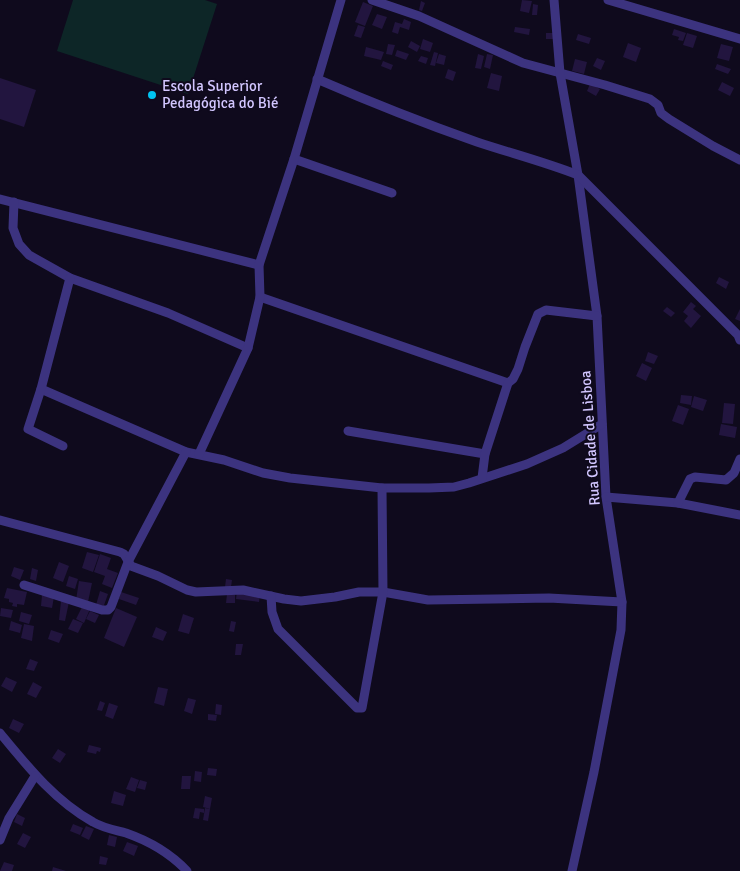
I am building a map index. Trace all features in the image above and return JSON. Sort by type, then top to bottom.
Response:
[{"type":"street","points":[[199,454],[248,348],[260,297],[259,265],[294,159],[341,0]]},
{"type":"street","points":[[372,0],[419,16],[506,56],[547,70],[650,99],[658,105],[661,113],[669,119],[740,160]]},
{"type":"street","name":"Rua Cidade de Lisboa","points":[[554,0],[560,73],[578,175],[597,316],[606,497],[622,602],[620,640],[572,871]]},
{"type":"street","points":[[608,0],[740,39]]},
{"type":"street","points":[[318,79],[392,112],[578,175],[738,335],[740,340]]},
{"type":"street","points":[[294,159],[392,193]]},
{"type":"street","points":[[0,198],[259,265]]},
{"type":"street","points":[[14,202],[13,228],[19,244],[29,255],[70,278],[168,313],[248,348]]},
{"type":"street","points":[[64,446],[28,429],[41,389],[70,278]]},
{"type":"street","points":[[260,297],[508,383]]},
{"type":"street","points":[[482,478],[486,454],[508,383],[513,379],[518,369],[524,346],[538,314],[546,310],[597,316]]},
{"type":"street","points":[[41,389],[186,452],[224,460],[263,473],[290,478],[382,488],[454,486],[482,478],[527,464],[563,448],[602,424]]},
{"type":"street","points":[[348,431],[486,454]]},
{"type":"street","points":[[24,585],[102,610],[108,610],[111,607],[128,562],[186,452]]},
{"type":"street","points":[[678,504],[690,479],[695,476],[726,480],[734,473],[740,459]]},
{"type":"street","points":[[271,596],[272,612],[278,630],[357,708],[359,709],[364,705],[383,592],[382,488]]},
{"type":"street","points":[[606,497],[678,504],[740,515]]},
{"type":"street","points":[[0,520],[120,552],[124,554],[132,566],[187,590],[210,593],[243,590],[301,601],[358,592],[383,592],[428,600],[549,598],[622,602]]},
{"type":"street","points":[[0,733],[35,776],[52,793],[93,822],[162,849],[186,871]]},
{"type":"street","points":[[0,840],[9,818],[35,776]]},
{"type":"green space","points":[[73,0],[205,0],[217,4],[188,94],[57,51]]},
{"type":"building","points":[[522,0],[532,1],[529,13],[520,11]]},
{"type":"building","points":[[421,1],[425,3],[422,11],[419,10]]},
{"type":"building","points":[[363,2],[373,6],[365,26],[355,22]]},
{"type":"building","points":[[533,4],[538,5],[537,15],[532,15]]},
{"type":"building","points":[[377,14],[387,17],[382,29],[372,25]]},
{"type":"building","points":[[404,19],[411,22],[409,30],[400,27],[398,34],[392,32],[395,22],[402,24]]},
{"type":"building","points":[[358,25],[365,27],[361,38],[354,36]]},
{"type":"building","points":[[515,27],[530,29],[529,35],[514,32]]},
{"type":"building","points":[[674,29],[686,33],[683,41],[678,40],[679,37],[672,35]]},
{"type":"building","points":[[546,33],[554,33],[554,39],[546,39]]},
{"type":"building","points":[[687,33],[697,36],[693,48],[683,45]]},
{"type":"building","points":[[578,34],[591,38],[589,44],[576,40]]},
{"type":"building","points":[[423,39],[433,43],[430,52],[420,49]]},
{"type":"building","points":[[411,41],[420,46],[417,52],[408,47]]},
{"type":"building","points":[[628,43],[641,48],[636,62],[623,57]]},
{"type":"building","points":[[388,44],[395,45],[392,55],[386,54]]},
{"type":"building","points":[[721,44],[733,47],[729,61],[717,58]]},
{"type":"building","points":[[366,47],[384,52],[381,60],[364,56]]},
{"type":"building","points":[[397,50],[409,54],[406,60],[395,56]]},
{"type":"building","points":[[434,52],[438,53],[435,66],[430,65]]},
{"type":"building","points":[[439,54],[446,56],[444,65],[436,63]]},
{"type":"building","points":[[478,54],[484,56],[481,69],[475,68]]},
{"type":"building","points":[[487,54],[493,55],[490,69],[484,67]]},
{"type":"building","points":[[421,56],[428,58],[426,64],[418,61]]},
{"type":"building","points":[[597,58],[605,61],[601,70],[593,66]]},
{"type":"building","points":[[575,59],[587,62],[584,74],[572,71]]},
{"type":"building","points":[[383,61],[393,65],[391,70],[381,66]]},
{"type":"building","points":[[717,64],[731,69],[728,74],[715,69]]},
{"type":"building","points":[[448,69],[456,72],[453,81],[445,78]]},
{"type":"building","points":[[491,73],[502,76],[499,91],[487,88]]},
{"type":"building","points":[[0,78],[36,90],[24,127],[0,119]]},
{"type":"building","points":[[722,82],[734,88],[730,96],[718,90]]},
{"type":"building","points":[[590,84],[600,89],[596,96],[587,91]]},
{"type":"building","points":[[719,277],[729,282],[726,289],[716,283]]},
{"type":"building","points":[[691,302],[696,306],[693,309],[701,316],[691,328],[684,321],[688,316],[683,312]]},
{"type":"building","points":[[667,307],[675,313],[671,317],[663,311]]},
{"type":"building","points":[[740,309],[740,321],[735,319]]},
{"type":"building","points":[[648,352],[658,356],[654,364],[645,361]]},
{"type":"building","points":[[642,363],[652,368],[646,381],[636,376]]},
{"type":"building","points":[[681,395],[692,396],[691,405],[680,403]]},
{"type":"building","points":[[694,396],[707,400],[703,411],[691,407]]},
{"type":"building","points":[[724,403],[735,404],[733,424],[722,423]]},
{"type":"building","points":[[678,405],[689,409],[683,425],[672,421]]},
{"type":"building","points":[[721,424],[737,427],[735,438],[719,435]]},
{"type":"building","points":[[87,552],[99,555],[93,572],[82,568]]},
{"type":"building","points":[[100,554],[111,558],[107,569],[118,573],[112,588],[102,584],[105,576],[94,572]]},
{"type":"building","points":[[59,562],[69,566],[63,582],[53,578]]},
{"type":"building","points":[[14,567],[24,570],[20,580],[11,576]]},
{"type":"building","points":[[32,568],[38,570],[36,581],[30,579]]},
{"type":"building","points":[[69,576],[78,579],[75,589],[66,586]]},
{"type":"building","points":[[226,579],[232,580],[231,587],[225,587]]},
{"type":"building","points":[[79,581],[92,583],[88,602],[76,600]]},
{"type":"building","points":[[7,588],[27,592],[24,605],[17,604],[17,607],[12,606],[13,603],[9,602],[9,599],[4,598]]},
{"type":"building","points":[[100,591],[108,594],[103,608],[96,605]]},
{"type":"building","points":[[237,591],[260,594],[259,602],[236,599]]},
{"type":"building","points":[[121,592],[139,598],[136,605],[119,599]]},
{"type":"building","points":[[227,594],[235,595],[235,603],[226,603]]},
{"type":"building","points":[[42,595],[54,597],[52,608],[41,606]]},
{"type":"building","points":[[61,601],[69,602],[65,621],[59,620]]},
{"type":"building","points":[[83,605],[90,609],[84,623],[76,619]]},
{"type":"building","points":[[1,608],[13,610],[11,618],[0,616]]},
{"type":"building","points":[[116,608],[137,617],[124,647],[104,638]]},
{"type":"building","points":[[90,611],[99,615],[95,623],[86,619]]},
{"type":"building","points":[[21,612],[32,615],[29,624],[19,621]]},
{"type":"building","points":[[183,614],[194,618],[189,634],[178,631]]},
{"type":"building","points":[[73,619],[83,623],[78,633],[68,629]]},
{"type":"building","points":[[11,621],[22,625],[20,633],[9,630]]},
{"type":"building","points":[[231,621],[236,622],[234,632],[229,631]]},
{"type":"building","points":[[24,624],[34,626],[32,641],[21,638]]},
{"type":"building","points":[[156,627],[167,632],[163,641],[152,637]]},
{"type":"building","points":[[51,630],[63,634],[59,643],[48,639]]},
{"type":"building","points":[[236,644],[243,644],[241,655],[235,655]]},
{"type":"building","points":[[30,659],[38,662],[34,671],[26,669]]},
{"type":"building","points":[[6,677],[17,682],[12,692],[1,686]]},
{"type":"building","points":[[33,682],[42,687],[36,698],[27,694]]},
{"type":"building","points":[[158,687],[168,689],[164,706],[154,703]]},
{"type":"building","points":[[188,698],[196,700],[192,714],[184,711]]},
{"type":"building","points":[[100,701],[105,703],[102,711],[97,710]]},
{"type":"building","points":[[109,703],[118,706],[113,719],[105,716]]},
{"type":"building","points":[[216,704],[222,705],[221,715],[215,714]]},
{"type":"building","points":[[208,714],[217,715],[216,721],[208,720]]},
{"type":"building","points":[[13,719],[24,724],[19,733],[9,728]]},
{"type":"building","points":[[89,745],[101,748],[100,752],[97,751],[96,754],[87,752]]},
{"type":"building","points":[[58,749],[66,754],[60,763],[52,758]]},
{"type":"building","points":[[208,768],[217,769],[216,776],[207,775]]},
{"type":"building","points":[[195,771],[202,772],[201,782],[194,781]]},
{"type":"building","points":[[182,776],[191,776],[190,789],[181,789]]},
{"type":"building","points":[[131,777],[139,780],[135,792],[126,789]]},
{"type":"building","points":[[140,780],[147,782],[145,790],[137,788]]},
{"type":"building","points":[[114,791],[126,795],[123,806],[111,803]]},
{"type":"building","points":[[205,796],[212,798],[210,809],[203,807]]},
{"type":"building","points":[[195,808],[204,809],[204,813],[200,812],[199,819],[193,818]]},
{"type":"building","points":[[205,808],[210,809],[208,821],[203,820]]},
{"type":"building","points":[[17,814],[25,818],[22,826],[14,822]]},
{"type":"building","points":[[73,824],[83,828],[80,835],[70,831]]},
{"type":"building","points":[[86,826],[94,829],[89,840],[81,836]]},
{"type":"building","points":[[23,833],[31,837],[25,848],[17,844]]},
{"type":"building","points":[[109,835],[117,837],[115,847],[107,845]]},
{"type":"building","points":[[127,842],[138,846],[134,856],[123,851]]},
{"type":"building","points":[[100,856],[108,858],[106,865],[99,864]]},
{"type":"building","points":[[4,862],[14,865],[12,871],[0,871]]},
{"type":"building","points":[[53,867],[66,871],[52,871]]},
{"type":"place","name":"Escola Superior Pedagógica do Bié","points":[[152,95]]}]
